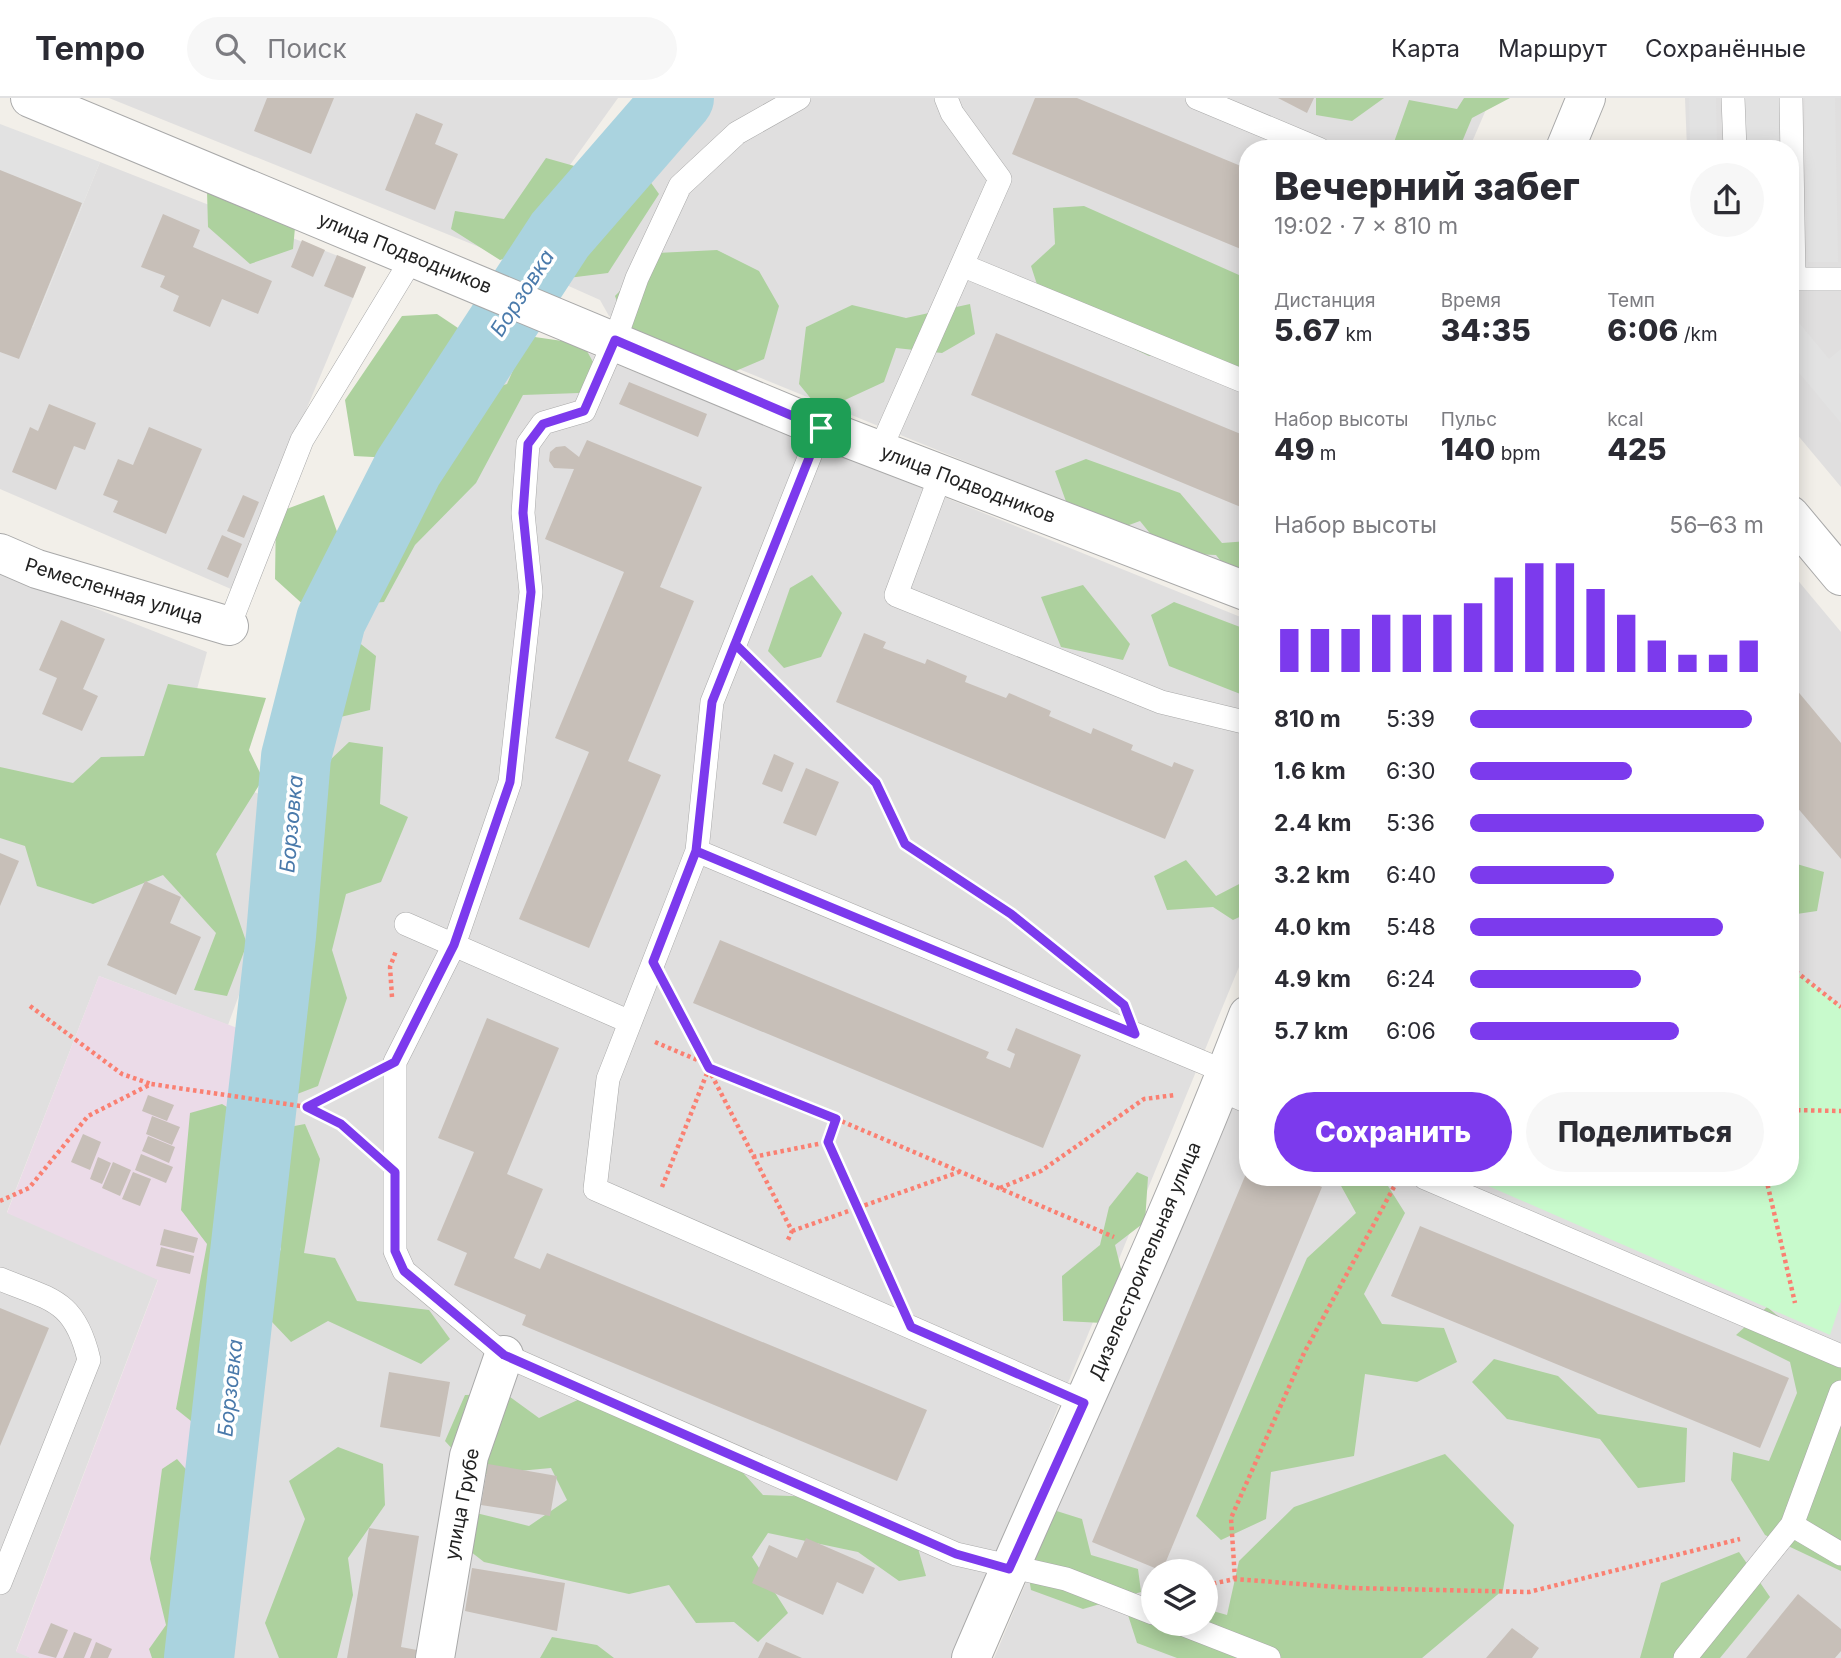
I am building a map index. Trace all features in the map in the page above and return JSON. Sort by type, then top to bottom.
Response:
[{"type":"street","name":"улица Подводников","points":[[30,98],[573,322],[821,428],[1239,589]]},
{"type":"street","points":[[1569,140],[1586,98]]},
{"type":"street","points":[[1799,526],[1841,576]]},
{"type":"street","name":"Ремесленная улица","points":[[0,553],[37,569],[229,626]]},
{"type":"street","name":"Дизелестроительная улица","points":[[971,1658],[1149,1252],[1231,1088],[1239,1054]]},
{"type":"street","name":"улица Грубе","points":[[435,1658],[469,1456],[504,1355]]},
{"type":"lane","points":[[799,98],[737,132],[680,186],[637,278],[615,340],[584,411],[543,424],[528,444],[523,513],[531,592],[510,782],[454,945],[395,1062],[395,1251],[404,1271],[504,1355],[956,1554],[1009,1569],[1066,1579],[1141,1608]]},
{"type":"lane","points":[[880,450],[964,266],[1000,179],[952,113],[946,98]]},
{"type":"lane","points":[[1197,98],[1297,140]]},
{"type":"lane","points":[[1733,98],[1735,140]]},
{"type":"lane","points":[[1791,98],[1791,140]]},
{"type":"lane","points":[[229,626],[302,439],[413,257]]},
{"type":"lane","points":[[964,266],[1239,379]]},
{"type":"lane","points":[[1799,279],[1841,278]]},
{"type":"lane","points":[[821,428],[712,702],[696,851],[608,1079],[595,1189],[1084,1403]]},
{"type":"lane","points":[[941,474],[896,595],[1161,702],[1239,721]]},
{"type":"lane","points":[[696,851],[1231,1088]]},
{"type":"lane","points":[[406,924],[630,1022]]},
{"type":"lane","points":[[1445,1186],[1841,1356]]},
{"type":"lane","points":[[0,1279],[62,1304],[82,1331],[89,1360],[0,1583]]},
{"type":"lane","points":[[1685,1658],[1793,1525],[1841,1392]]},
{"type":"lane","points":[[1793,1525],[1841,1554]]},
{"type":"lane","points":[[1213,1636],[1269,1658]]},
{"type":"path","points":[[735,644],[876,783],[905,844],[1011,914],[1103,989]]},
{"type":"path","points":[[653,962],[792,1231]]},
{"type":"path","points":[[1799,974],[1841,1007]]},
{"type":"path","points":[[30,1006],[122,1074],[151,1084],[305,1106],[341,1124],[395,1172]]},
{"type":"path","points":[[630,1022],[642,1035],[709,1068],[1149,1252]]},
{"type":"path","points":[[305,1106],[395,1062]]},
{"type":"path","points":[[651,1213],[709,1068]]},
{"type":"path","points":[[0,1201],[29,1188],[88,1116],[151,1084]]},
{"type":"path","points":[[999,1188],[1041,1171],[1144,1099],[1231,1088]]},
{"type":"path","points":[[1799,1110],[1841,1111]]},
{"type":"path","points":[[836,1119],[828,1142],[911,1327]]},
{"type":"path","points":[[753,1157],[828,1142]]},
{"type":"path","points":[[776,1268],[792,1231],[959,1172]]},
{"type":"path","points":[[1235,1579],[1231,1518],[1304,1353],[1395,1186]]},
{"type":"path","points":[[1768,1186],[1804,1340]]},
{"type":"path","points":[[1218,1583],[1235,1579],[1350,1588],[1529,1592],[1793,1525]]},
{"type":"shaded area","points":[[109,98],[618,98],[504,257]]},
{"type":"shaded area","points":[[700,98],[1491,98],[1473,140],[1239,140],[1239,573],[609,316],[600,300],[553,279]]},
{"type":"shaded area","points":[[1685,98],[1841,98],[1841,487],[1799,437],[1799,140],[1687,140]]},
{"type":"shaded area","points":[[1689,98],[1716,98],[1717,140],[1690,140]]},
{"type":"shaded area","points":[[1740,98],[1784,98],[1785,140],[1741,140]]},
{"type":"shaded area","points":[[1805,98],[1835,98],[1838,262],[1808,262]]},
{"type":"shaded area","points":[[0,124],[100,162],[33,327],[0,314]]},
{"type":"shaded area","points":[[100,162],[366,267],[231,589],[0,489],[0,314],[33,327]]},
{"type":"shaded area","points":[[1799,323],[1829,359],[1841,349],[1841,423],[1799,373]]},
{"type":"shaded area","points":[[513,339],[565,357],[588,353],[1239,616],[1239,967],[955,1658],[221,1658],[315,765],[348,626],[425,477]]},
{"type":"shaded area","points":[[0,571],[207,652],[175,771],[275,798],[269,913],[228,1025],[99,976],[7,1212],[158,1279],[16,1651],[31,1658],[0,1658]]},
{"type":"shaded area","points":[[1799,582],[1841,632],[1841,1658],[994,1658],[1239,1079],[1239,1186],[1799,1186]]},
{"type":"shaded area","points":[[99,976],[256,1035],[180,1658],[31,1658],[16,1652],[158,1280],[7,1213]]},
{"type":"green space","points":[[1316,98],[1384,98],[1352,121],[1316,115]]},
{"type":"green space","points":[[1464,98],[1510,98],[1472,118],[1463,140],[1395,140],[1409,100],[1457,109]]},
{"type":"green space","points":[[632,156],[659,194],[608,273],[568,278],[543,247],[500,260],[451,229],[455,211],[504,219],[546,158],[585,169]]},
{"type":"green space","points":[[207,191],[296,217],[293,249],[250,264],[208,227]]},
{"type":"green space","points":[[1084,206],[1239,275],[1239,377],[1199,352],[1149,356],[1044,306],[1031,266],[1055,244],[1053,208]]},
{"type":"green space","points":[[717,250],[759,271],[779,306],[764,359],[731,373],[629,335],[615,296],[657,253]]},
{"type":"green space","points":[[970,304],[975,334],[942,353],[896,348],[884,382],[821,411],[799,384],[806,327],[852,305],[906,318]]},
{"type":"green space","points":[[437,314],[473,338],[470,370],[392,458],[354,456],[345,400],[402,316]]},
{"type":"green space","points":[[528,336],[583,344],[597,369],[579,393],[523,395],[476,483],[415,545],[384,602],[307,608],[275,579],[276,513],[324,495],[346,557],[387,553],[404,498],[451,456],[472,395],[507,384]]},
{"type":"green space","points":[[1086,459],[1180,493],[1222,543],[1239,542],[1239,583],[1216,555],[1166,553],[1140,521],[1110,532],[1072,518],[1055,471]]},
{"type":"green space","points":[[812,575],[842,613],[821,657],[784,668],[768,651],[790,588]]},
{"type":"green space","points":[[1083,585],[1130,644],[1123,660],[1061,647],[1041,597]]},
{"type":"green space","points":[[1174,602],[1239,627],[1239,693],[1169,666],[1151,615]]},
{"type":"green space","points":[[357,641],[376,656],[370,710],[332,719],[294,692],[314,647]]},
{"type":"green space","points":[[168,684],[266,698],[249,750],[263,779],[216,854],[247,944],[227,996],[194,990],[216,933],[163,875],[93,904],[37,886],[25,846],[0,838],[0,767],[73,783],[101,757],[144,756]]},
{"type":"green space","points":[[349,742],[383,747],[380,804],[408,817],[381,882],[346,894],[332,950],[347,998],[318,1086],[292,1096],[275,1075],[303,981],[290,946],[308,781]]},
{"type":"green space","points":[[1186,860],[1216,896],[1239,884],[1239,917],[1233,920],[1213,907],[1167,910],[1154,876]]},
{"type":"green space","points":[[1799,865],[1824,872],[1817,911],[1799,914]]},
{"type":"green space","points":[[1799,974],[1841,1007],[1841,1301],[1830,1335],[1488,1186],[1799,1186]]},
{"type":"green space","points":[[222,1104],[252,1122],[232,1206],[212,1254],[228,1291],[216,1412],[196,1425],[176,1409],[207,1244],[181,1210],[190,1113]]},
{"type":"green space","points":[[305,1124],[320,1159],[304,1253],[335,1258],[357,1301],[429,1310],[450,1339],[421,1364],[328,1321],[291,1342],[254,1303],[281,1249],[264,1191],[273,1130]]},
{"type":"green space","points":[[1137,1172],[1148,1177],[1145,1222],[1115,1245],[1125,1285],[1103,1323],[1063,1321],[1062,1276],[1100,1245],[1109,1207]]},
{"type":"green space","points":[[1341,1186],[1388,1186],[1405,1213],[1364,1294],[1382,1324],[1444,1328],[1457,1362],[1417,1382],[1365,1374],[1354,1456],[1271,1472],[1266,1519],[1221,1540],[1196,1516],[1307,1258],[1356,1213]]},
{"type":"green space","points":[[1767,1307],[1822,1353],[1841,1346],[1841,1571],[1765,1535],[1731,1480],[1733,1452],[1769,1461],[1797,1393],[1790,1362],[1736,1335]]},
{"type":"green space","points":[[1494,1359],[1558,1376],[1598,1414],[1687,1428],[1685,1482],[1638,1488],[1600,1439],[1507,1419],[1472,1382]]},
{"type":"green space","points":[[506,1394],[539,1418],[584,1397],[727,1455],[763,1495],[818,1497],[917,1545],[926,1576],[899,1581],[858,1552],[768,1533],[752,1557],[788,1613],[758,1642],[734,1622],[696,1623],[669,1585],[629,1594],[484,1562],[457,1541],[476,1513],[529,1526],[567,1500],[551,1468],[476,1475],[445,1441],[465,1395]]},
{"type":"green space","points":[[338,1447],[383,1464],[385,1505],[348,1558],[353,1595],[337,1658],[279,1658],[265,1623],[305,1519],[289,1481]]},
{"type":"green space","points":[[1445,1454],[1514,1525],[1503,1590],[1422,1658],[1177,1658],[1137,1643],[1128,1615],[1141,1605],[1141,1636],[1218,1636],[1218,1612],[1227,1615],[1239,1561],[1294,1507]]},
{"type":"green space","points":[[177,1459],[191,1475],[181,1550],[194,1607],[187,1658],[152,1658],[149,1649],[166,1625],[150,1559],[162,1469]]},
{"type":"green space","points":[[1044,1507],[1082,1519],[1091,1555],[1138,1569],[1141,1592],[1083,1609],[1031,1590],[1024,1549]]},
{"type":"green space","points":[[1739,1552],[1770,1597],[1720,1658],[1640,1658],[1661,1583]]},
{"type":"green space","points":[[552,1637],[597,1645],[614,1658],[540,1658]]},
{"type":"building","points":[[267,98],[334,98],[311,154],[254,131]]},
{"type":"building","points":[[1035,98],[1077,98],[1239,165],[1239,248],[1012,154]]},
{"type":"building","points":[[1278,98],[1314,98],[1307,113]]},
{"type":"building","points":[[416,113],[443,124],[435,144],[458,154],[435,210],[385,190]]},
{"type":"building","points":[[0,170],[82,203],[19,359],[0,352]]},
{"type":"building","points":[[163,214],[200,230],[193,247],[272,281],[258,314],[222,299],[210,327],[173,311],[179,296],[160,287],[165,276],[141,267]]},
{"type":"building","points":[[302,240],[325,250],[313,277],[291,267]]},
{"type":"building","points":[[337,255],[366,267],[353,298],[324,286]]},
{"type":"building","points":[[996,333],[1239,433],[1239,506],[971,395]]},
{"type":"building","points":[[629,382],[707,414],[698,437],[619,404]]},
{"type":"building","points":[[49,404],[96,423],[85,450],[74,446],[56,490],[12,472],[30,427],[38,431]]},
{"type":"building","points":[[149,427],[202,449],[166,534],[113,512],[118,501],[103,495],[118,459],[133,465]]},
{"type":"building","points":[[587,440],[702,487],[660,587],[694,601],[628,761],[661,775],[589,948],[519,919],[589,752],[555,738],[624,572],[545,539],[574,469],[554,468],[549,461],[550,452],[556,447],[565,446],[579,457]]},
{"type":"building","points":[[243,495],[259,502],[244,538],[227,531]]},
{"type":"building","points":[[222,535],[242,544],[228,578],[207,569]]},
{"type":"building","points":[[61,620],[105,639],[83,689],[98,696],[82,731],[42,714],[57,678],[39,670]]},
{"type":"building","points":[[864,633],[886,642],[883,648],[925,664],[927,659],[967,676],[965,682],[1006,698],[1009,693],[1051,711],[1049,716],[1091,734],[1093,728],[1133,745],[1131,750],[1172,767],[1174,762],[1194,770],[1165,839],[836,702]]},
{"type":"building","points":[[1799,693],[1841,743],[1841,859],[1799,810]]},
{"type":"building","points":[[774,754],[794,763],[782,792],[762,784]]},
{"type":"building","points":[[806,768],[839,782],[816,836],[783,823]]},
{"type":"building","points":[[0,853],[19,861],[0,906]]},
{"type":"building","points":[[145,881],[181,897],[170,923],[201,937],[176,995],[107,965]]},
{"type":"building","points":[[720,940],[989,1052],[986,1058],[1010,1068],[1015,1054],[1007,1050],[1016,1028],[1081,1055],[1043,1148],[693,1003]]},
{"type":"building","points":[[487,1018],[559,1048],[507,1174],[543,1189],[514,1258],[540,1269],[547,1253],[927,1410],[897,1481],[522,1325],[526,1315],[454,1285],[467,1253],[437,1240],[474,1152],[438,1138]]},
{"type":"building","points":[[148,1095],[174,1105],[167,1121],[142,1111]]},
{"type":"building","points":[[152,1116],[180,1127],[172,1145],[146,1134]]},
{"type":"building","points":[[83,1134],[101,1142],[90,1170],[71,1162]]},
{"type":"building","points":[[148,1136],[175,1147],[169,1163],[142,1151]]},
{"type":"building","points":[[141,1154],[173,1167],[166,1183],[135,1170]]},
{"type":"building","points":[[98,1157],[111,1163],[102,1184],[90,1179]]},
{"type":"building","points":[[113,1162],[131,1170],[120,1196],[102,1188]]},
{"type":"building","points":[[133,1172],[151,1179],[140,1206],[122,1199]]},
{"type":"building","points":[[1241,1186],[1322,1187],[1167,1559],[1141,1559],[1141,1562],[1092,1542]]},
{"type":"building","points":[[1420,1226],[1789,1378],[1760,1448],[1391,1296]]},
{"type":"building","points":[[164,1229],[198,1238],[194,1253],[160,1245]]},
{"type":"building","points":[[161,1247],[194,1256],[190,1274],[156,1266]]},
{"type":"building","points":[[0,1308],[49,1328],[0,1446]]},
{"type":"building","points":[[389,1372],[450,1382],[440,1437],[380,1427]]},
{"type":"building","points":[[488,1464],[557,1476],[550,1516],[481,1505]]},
{"type":"building","points":[[369,1528],[419,1536],[401,1647],[417,1650],[415,1658],[347,1658]]},
{"type":"building","points":[[806,1538],[875,1568],[863,1594],[837,1582],[823,1615],[752,1583],[769,1545],[797,1558]]},
{"type":"building","points":[[472,1568],[565,1583],[557,1631],[465,1611]]},
{"type":"building","points":[[1798,1594],[1841,1629],[1841,1651],[1835,1658],[1746,1658]]},
{"type":"building","points":[[51,1623],[68,1630],[56,1658],[38,1653]]},
{"type":"building","points":[[1512,1628],[1539,1648],[1532,1658],[1486,1658]]},
{"type":"building","points":[[74,1632],[92,1639],[84,1658],[63,1658]]},
{"type":"building","points":[[96,1642],[112,1649],[108,1658],[90,1658]]},
{"type":"building","points":[[766,1642],[802,1658],[758,1658]]},
{"type":"waterway","name":"Борзовка","points":[[199,1658],[281,936],[296,757],[331,620],[408,468],[560,235],[679,98]]},
{"type":"route","points":[[821,428],[615,340],[584,411],[543,424],[528,444],[523,513],[531,592],[510,782],[454,945],[395,1062],[307,1107],[341,1124],[395,1172],[395,1251],[404,1271],[504,1355],[956,1554],[1009,1569],[1084,1403],[911,1327],[828,1142],[836,1119],[709,1068],[653,962],[696,851],[712,702],[735,644],[876,783],[905,844],[1011,914],[1124,1005],[1135,1034],[696,851],[704,776],[712,702],[821,428]]}]
